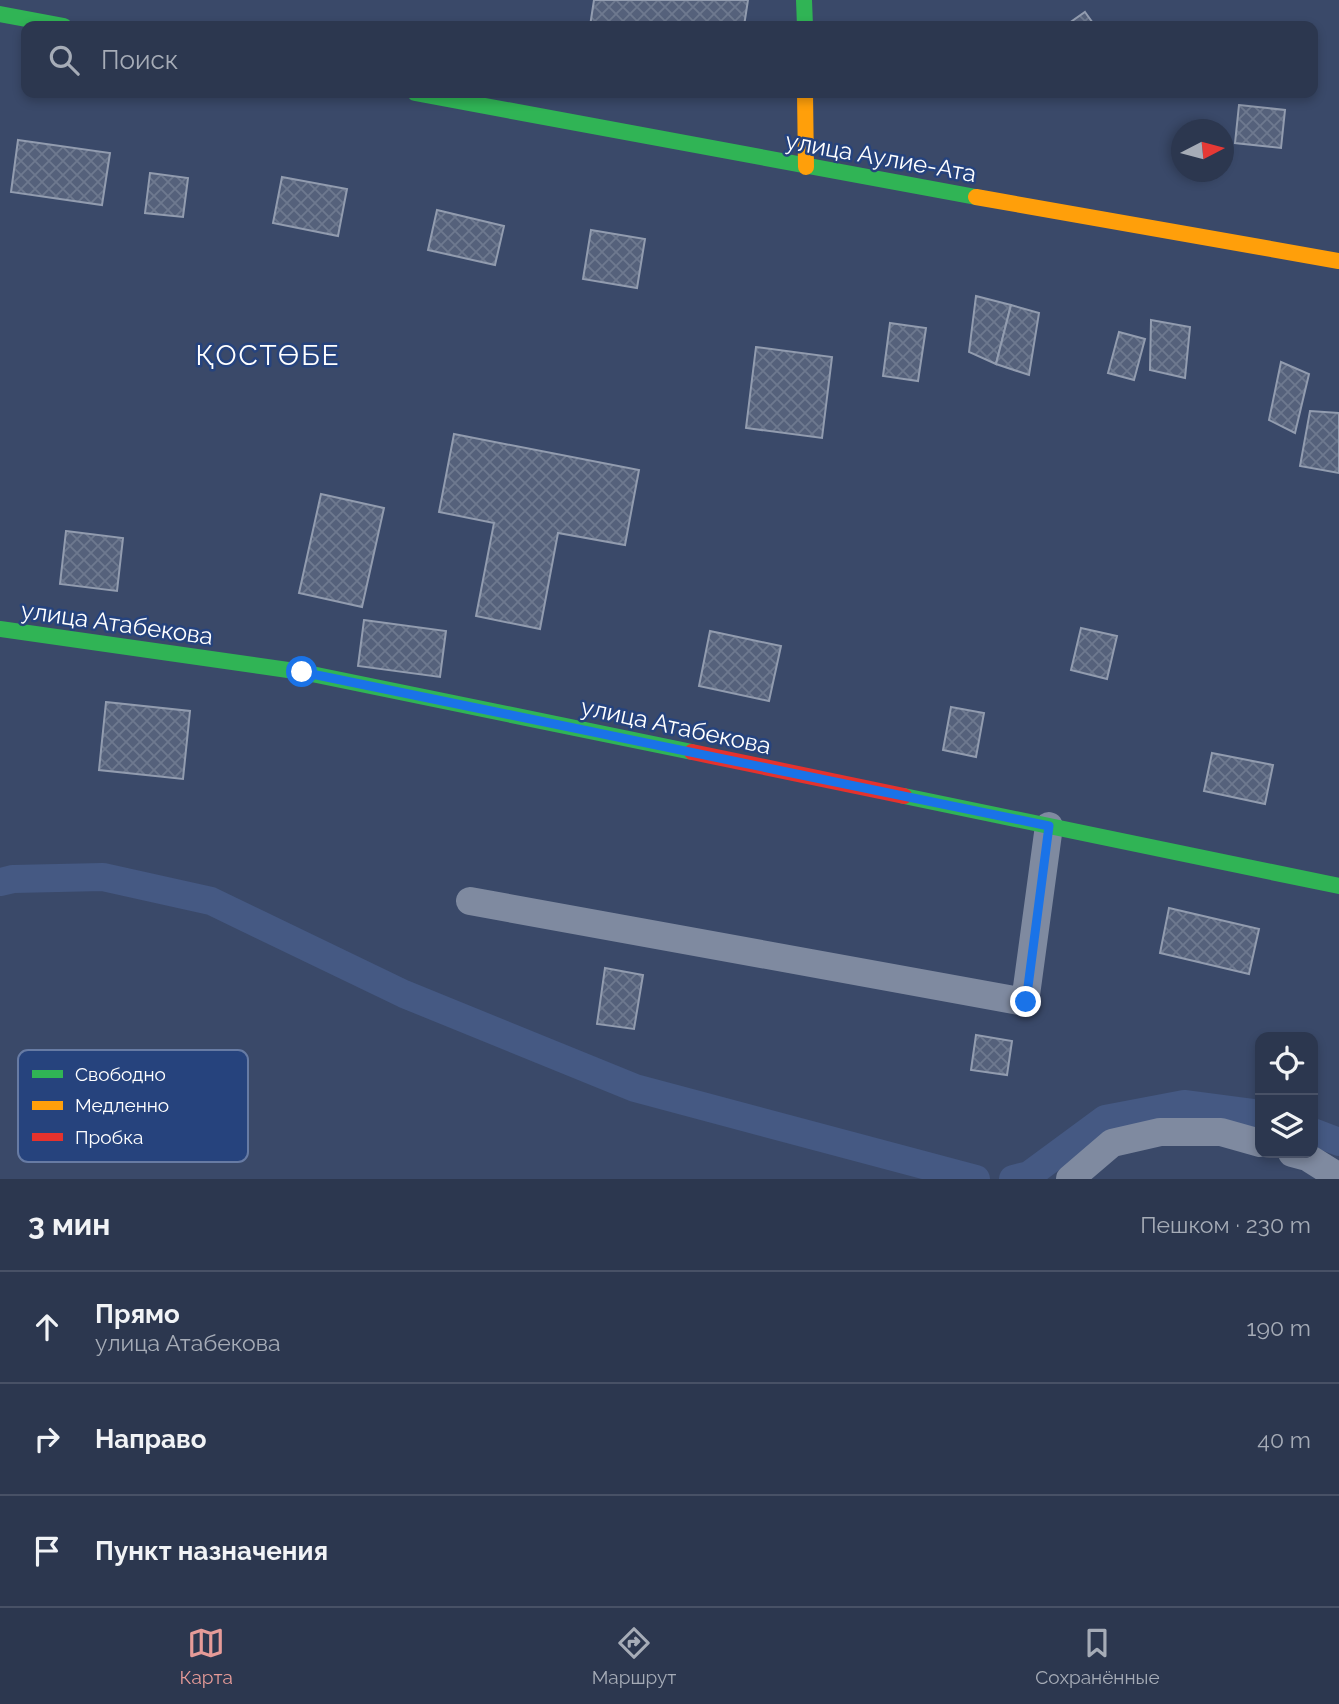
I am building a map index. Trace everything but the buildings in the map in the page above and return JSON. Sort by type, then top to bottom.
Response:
[{"type":"street","points":[[804,0],[804,21]]},
{"type":"street","points":[[0,14],[37,21]]},
{"type":"street","name":"улица Аулие-Ата","points":[[441,98],[806,167],[1339,261]]},
{"type":"street","points":[[805,98],[806,167]]},
{"type":"street","name":"улица Атабекова","points":[[0,629],[302,672],[1339,887]]},
{"type":"street","points":[[470,901],[1026,1002],[1049,826]]},
{"type":"street","points":[[1070,1179],[1112,1143],[1160,1132],[1221,1132],[1255,1142]]},
{"type":"street","points":[[1309,1158],[1339,1177]]},
{"type":"waterway","points":[[0,882],[13,879],[103,877],[211,901],[404,994],[635,1088],[976,1179]]},
{"type":"waterway","points":[[1013,1179],[1029,1175],[1105,1119],[1184,1104],[1255,1113]]},
{"type":"waterway","points":[[1318,1134],[1339,1142]]},
{"type":"traffic: fast","points":[[804,0],[805,21]]},
{"type":"traffic: fast","points":[[0,14],[37,21]]},
{"type":"traffic: fast","points":[[442,98],[976,197]]},
{"type":"traffic: fast","points":[[0,629],[302,672],[692,752]]},
{"type":"traffic: fast","points":[[904,796],[1339,886]]},
{"type":"traffic: slow","points":[[805,98],[806,167]]},
{"type":"traffic: slow","points":[[976,197],[1339,261]]},
{"type":"traffic: jam","points":[[692,752],[904,796]]},
{"type":"district","name":"ҚОСТӨБЕ","points":[[268,355]]},
{"type":"route","points":[[302,672],[1049,826],[1026,1002]]}]
